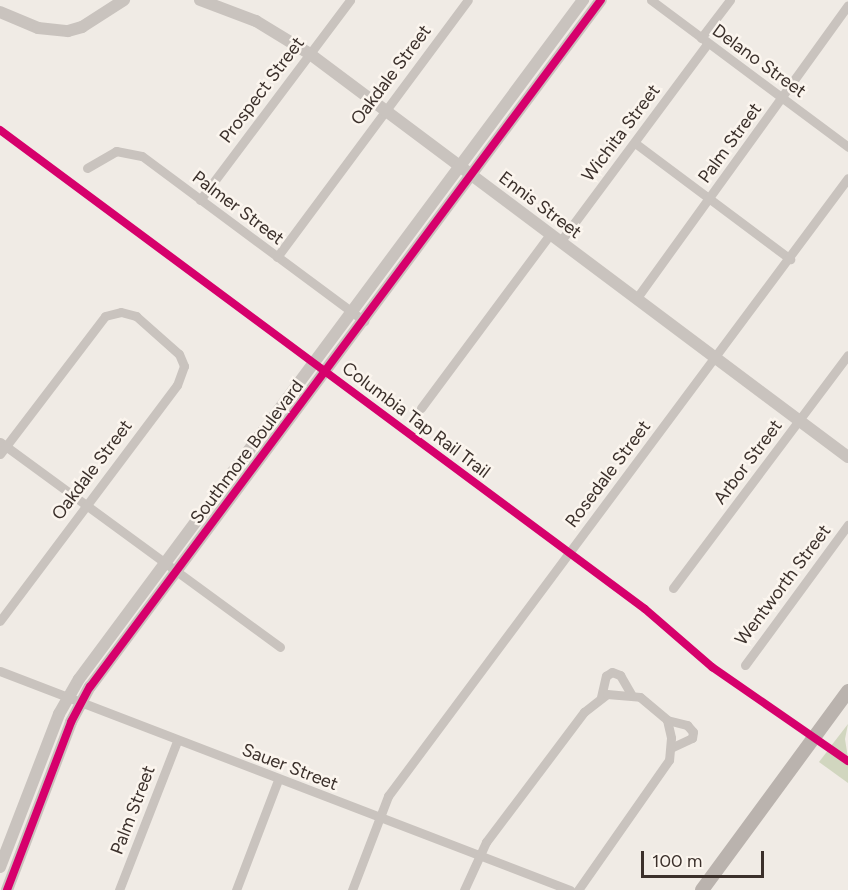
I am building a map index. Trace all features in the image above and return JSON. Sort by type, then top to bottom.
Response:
[{"type":"main road","points":[[702,890],[740,846],[840,712],[848,691]]},
{"type":"main road","points":[[712,890],[740,846]]},
{"type":"street","points":[[0,12],[39,28],[68,31],[82,27],[124,0]]},
{"type":"street","name":"Ennis Street","points":[[200,0],[256,21],[310,54],[848,457]]},
{"type":"street","name":"Prospect Street","points":[[200,200],[350,0]]},
{"type":"street","name":"Oakdale Street","points":[[277,257],[468,0]]},
{"type":"street","name":"Southmore Boulevard","points":[[0,867],[66,698],[350,311],[583,0]]},
{"type":"street","name":"Southmore Boulevard","points":[[7,890],[80,703],[601,0]]},
{"type":"street","name":"Delano Street","points":[[651,0],[848,147]]},
{"type":"street","name":"Wichita Street","points":[[560,242],[635,142],[730,0]]},
{"type":"street","name":"Palm Street","points":[[636,299],[848,5]]},
{"type":"street","points":[[635,142],[790,259]]},
{"type":"street","name":"Palmer Street","points":[[87,168],[107,154],[134,153],[364,321]]},
{"type":"street","name":"Rosedale Street","points":[[352,890],[388,796],[715,356],[790,259],[848,178]]},
{"type":"street","points":[[421,408],[550,234]]},
{"type":"street","name":"Oakdale Street","points":[[0,621],[182,376],[184,366],[179,354],[129,313],[105,316],[2,447]]},
{"type":"street","name":"Arbor Street","points":[[674,588],[848,355]]},
{"type":"street","points":[[276,413],[288,423]]},
{"type":"street","points":[[2,447],[87,505],[280,647]]},
{"type":"street","name":"Wentworth Street","points":[[745,664],[848,525]]},
{"type":"street","name":"Sauer Street","points":[[0,671],[379,820],[478,854],[570,890]]},
{"type":"street","points":[[464,890],[478,854],[547,759],[584,712],[601,697],[606,676],[612,672],[620,675],[632,694],[651,704],[667,720],[687,725],[693,732],[692,738],[671,748]]},
{"type":"street","points":[[601,697],[632,694]]},
{"type":"street","points":[[578,890],[661,776],[671,748],[667,720]]},
{"type":"street","name":"Palm Street","points":[[119,890],[177,741]]},
{"type":"street","points":[[236,890],[278,780]]},
{"type":"green space","points":[[848,724],[845,739],[848,758],[831,746]]},
{"type":"green space","points":[[829,749],[848,763],[848,783],[819,762]]},
{"type":"cycle path","points":[[7,890],[71,722],[90,687],[601,0]]},
{"type":"cycle path","name":"Columbia Tap Rail Trail","points":[[0,130],[645,609],[712,667],[848,761]]}]
